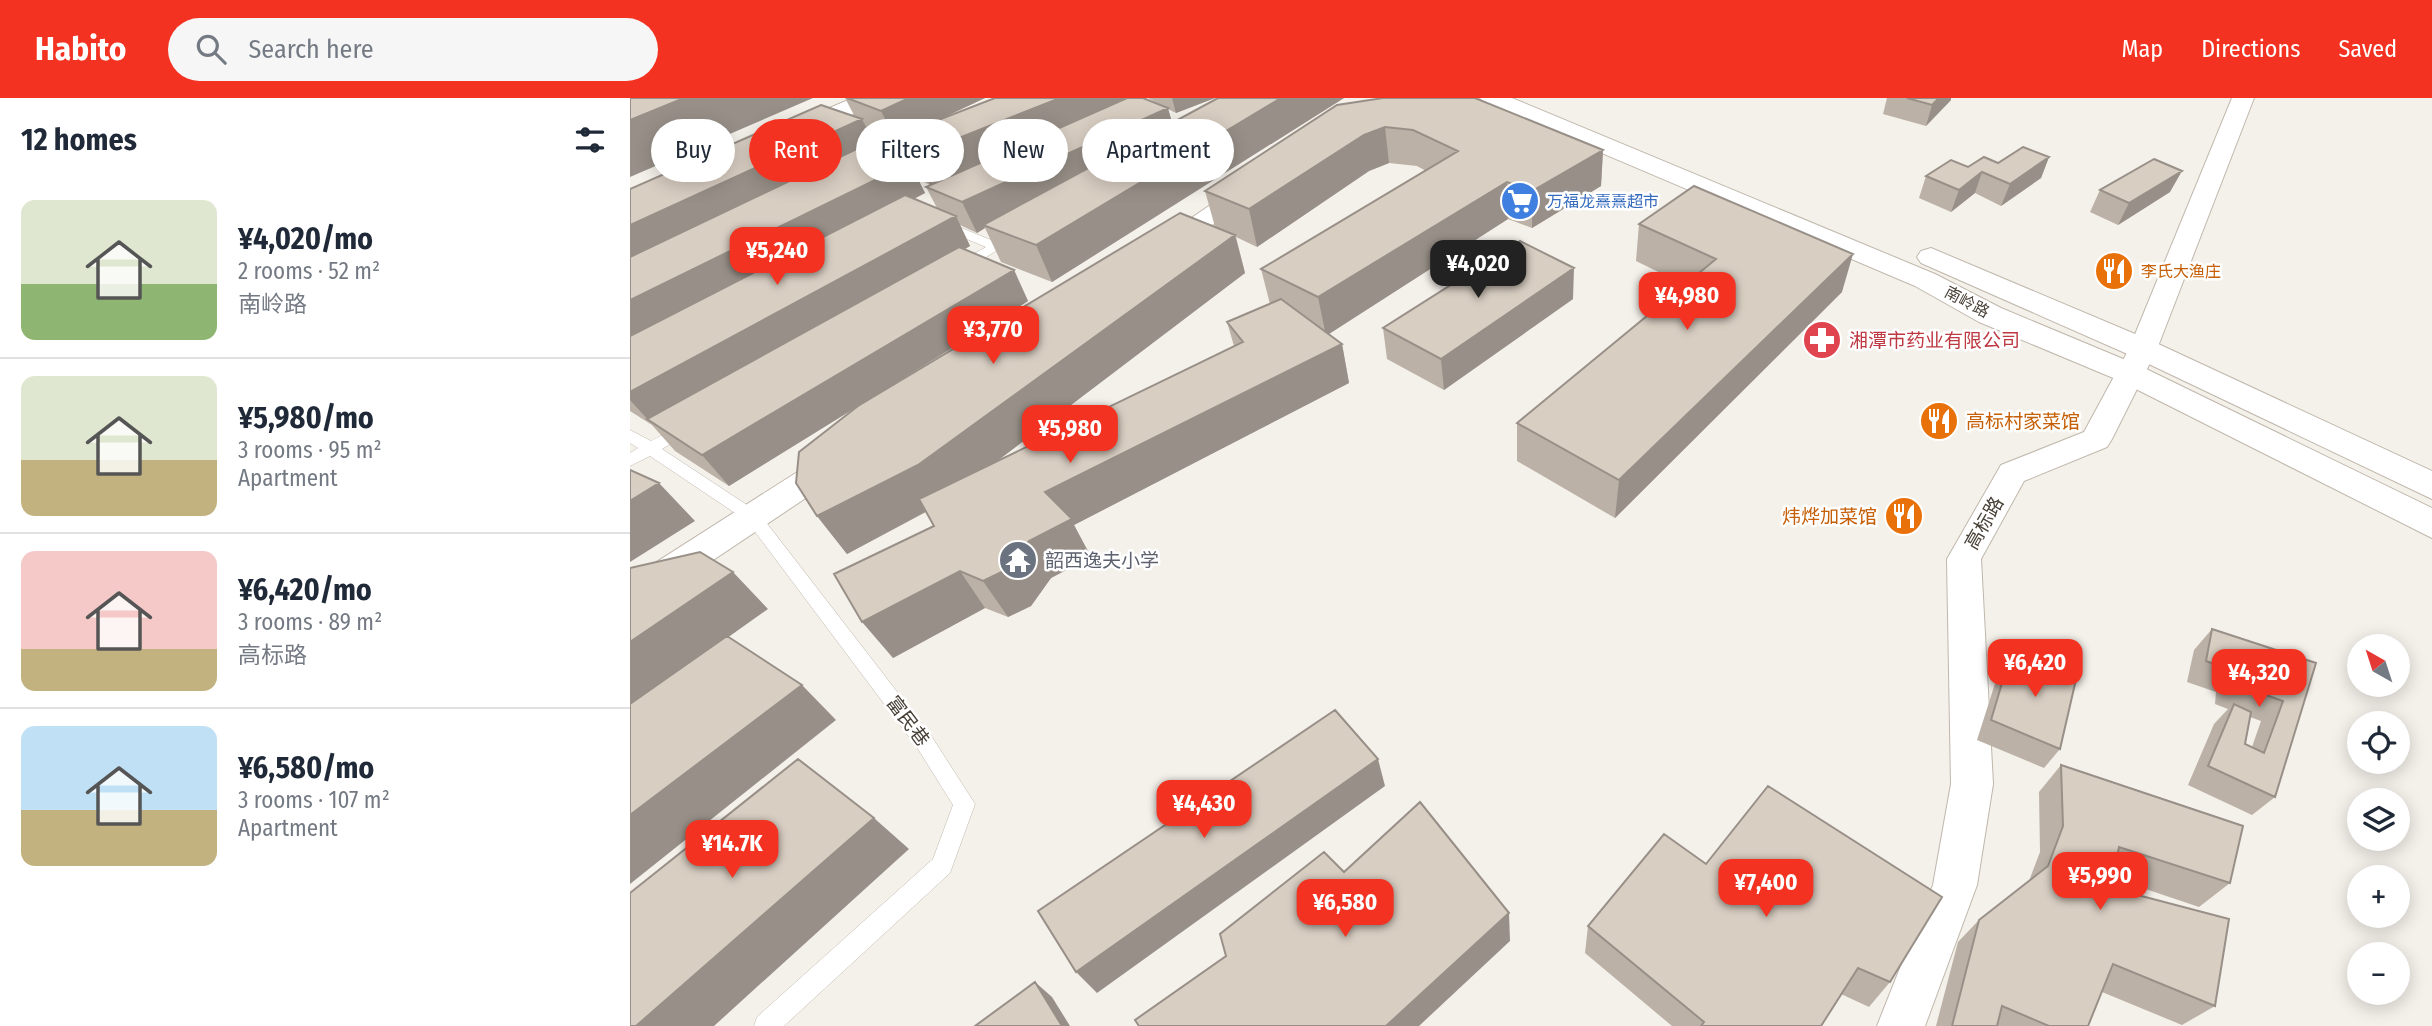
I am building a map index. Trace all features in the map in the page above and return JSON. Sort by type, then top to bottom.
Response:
[{"type":"street","points":[[823,119],[871,98]]},
{"type":"street","name":"南岭路","points":[[1492,98],[1926,279],[1990,315],[2136,361],[2432,486]]},
{"type":"street","name":"南岭路","points":[[1540,98],[1946,263],[2136,361],[2432,524]]},
{"type":"street","name":"高标路","points":[[1901,1026],[1955,885],[1972,784],[1964,559],[2012,473],[2096,439],[2136,361],[2243,98]]},
{"type":"street","points":[[1134,266],[1273,174]]},
{"type":"street","points":[[630,597],[857,449]]},
{"type":"lane","points":[[928,219],[996,247],[949,275]]},
{"type":"lane","points":[[630,460],[699,420]]},
{"type":"lane","name":"富民巷","points":[[630,435],[752,517],[925,743],[964,804],[942,866],[765,1026]]},
{"type":"building","points":[[630,98],[684,98],[630,120]]},
{"type":"building","points":[[847,98],[909,98],[881,111]]},
{"type":"building","points":[[995,98],[1060,98],[1007,119],[978,119],[978,130],[964,136],[964,119],[941,119]]},
{"type":"building","points":[[1127,98],[1143,98],[1168,108],[1144,119],[1082,119],[1082,147],[1068,154],[1068,124]]},
{"type":"building","points":[[1218,98],[1281,98],[1234,126],[1234,119],[1179,119]]},
{"type":"building","points":[[1383,98],[1475,98],[1603,150],[1532,191],[1507,182],[1318,297],[1261,269],[1458,151],[1413,130],[1385,127],[1364,135],[1249,209],[1205,191],[1219,182],[1234,182],[1234,172],[1337,105]]},
{"type":"building","points":[[1907,98],[1939,98],[1932,105]]},
{"type":"building","points":[[821,105],[862,119],[856,119],[856,122],[842,128],[842,119],[789,119]]},
{"type":"building","points":[[749,137],[749,171],[735,177],[735,143]]},
{"type":"building","points":[[2023,147],[2049,157],[2010,184],[1982,172],[1959,190],[1926,176],[1951,160],[1968,167],[1984,157],[1998,163]]},
{"type":"building","points":[[856,149],[856,182],[871,182],[630,300],[630,257],[787,182],[842,182],[842,156]]},
{"type":"building","points":[[2154,159],[2182,171],[2129,203],[2100,190]]},
{"type":"building","points":[[978,164],[978,182],[1006,182],[962,202],[926,187],[937,182],[964,182],[964,170]]},
{"type":"building","points":[[1082,171],[1082,182],[1141,182],[1036,245],[983,225],[1063,182],[1068,182],[1068,179]]},
{"type":"building","points":[[651,180],[651,182],[724,182],[630,225],[630,189]]},
{"type":"building","points":[[1694,186],[1853,254],[1619,480],[1517,423],[1716,259],[1639,224]]},
{"type":"building","points":[[905,195],[956,216],[630,392],[630,336]]},
{"type":"building","points":[[1180,213],[1235,235],[918,465],[817,516],[796,483],[799,452],[858,406]]},
{"type":"building","points":[[1520,241],[1574,268],[1441,359],[1383,328]]},
{"type":"building","points":[[959,247],[1014,270],[702,455],[647,419]]},
{"type":"building","points":[[1281,299],[1342,344],[1045,492],[1072,519],[1029,541],[1008,569],[983,581],[960,571],[862,622],[834,574],[934,526],[919,499],[1243,342],[1227,322]]},
{"type":"building","points":[[630,470],[659,483],[630,501]]},
{"type":"building","points":[[700,552],[733,572],[630,642],[630,568]]},
{"type":"building","points":[[2212,629],[2316,663],[2275,797],[2208,766],[2234,704],[2251,712],[2245,744],[2264,753],[2283,701],[2235,684],[2236,672],[2206,661]]},
{"type":"building","points":[[727,636],[802,685],[630,815],[630,704]]},
{"type":"building","points":[[2012,650],[2077,675],[2060,749],[1991,720]]},
{"type":"building","points":[[1335,710],[1378,759],[1076,972],[1038,911]]},
{"type":"building","points":[[798,759],[874,818],[636,1026],[630,1026],[630,893]]},
{"type":"building","points":[[2061,765],[2243,826],[2230,883],[2119,847],[2111,888],[2229,919],[2215,1006],[2113,964],[2088,1026],[2049,1026],[2002,1006],[1997,1026],[1952,1026],[1979,920],[2048,866],[2063,826]]},
{"type":"building","points":[[1768,786],[1942,897],[1890,982],[1858,968],[1821,1026],[1701,1026],[1704,1022],[1588,926],[1664,834],[1706,864]]},
{"type":"building","points":[[1420,802],[1509,913],[1386,1026],[1139,1026],[1135,1020],[1226,956],[1220,934],[1324,852],[1344,872]]},
{"type":"building","points":[[1035,982],[1062,1026],[975,1026]]},
{"type":"place","name":"万福龙熹熹超市","points":[[1520,201]]},
{"type":"place","name":"李氏大渔庄","points":[[2114,271]]},
{"type":"place","name":"湘潭市药业有限公司","points":[[1822,340]]},
{"type":"place","name":"高标村家菜馆","points":[[1939,421]]},
{"type":"place","name":"炜烨加菜馆","points":[[1904,516]]},
{"type":"place","name":"韶西逸夫小学","points":[[1018,560]]}]
